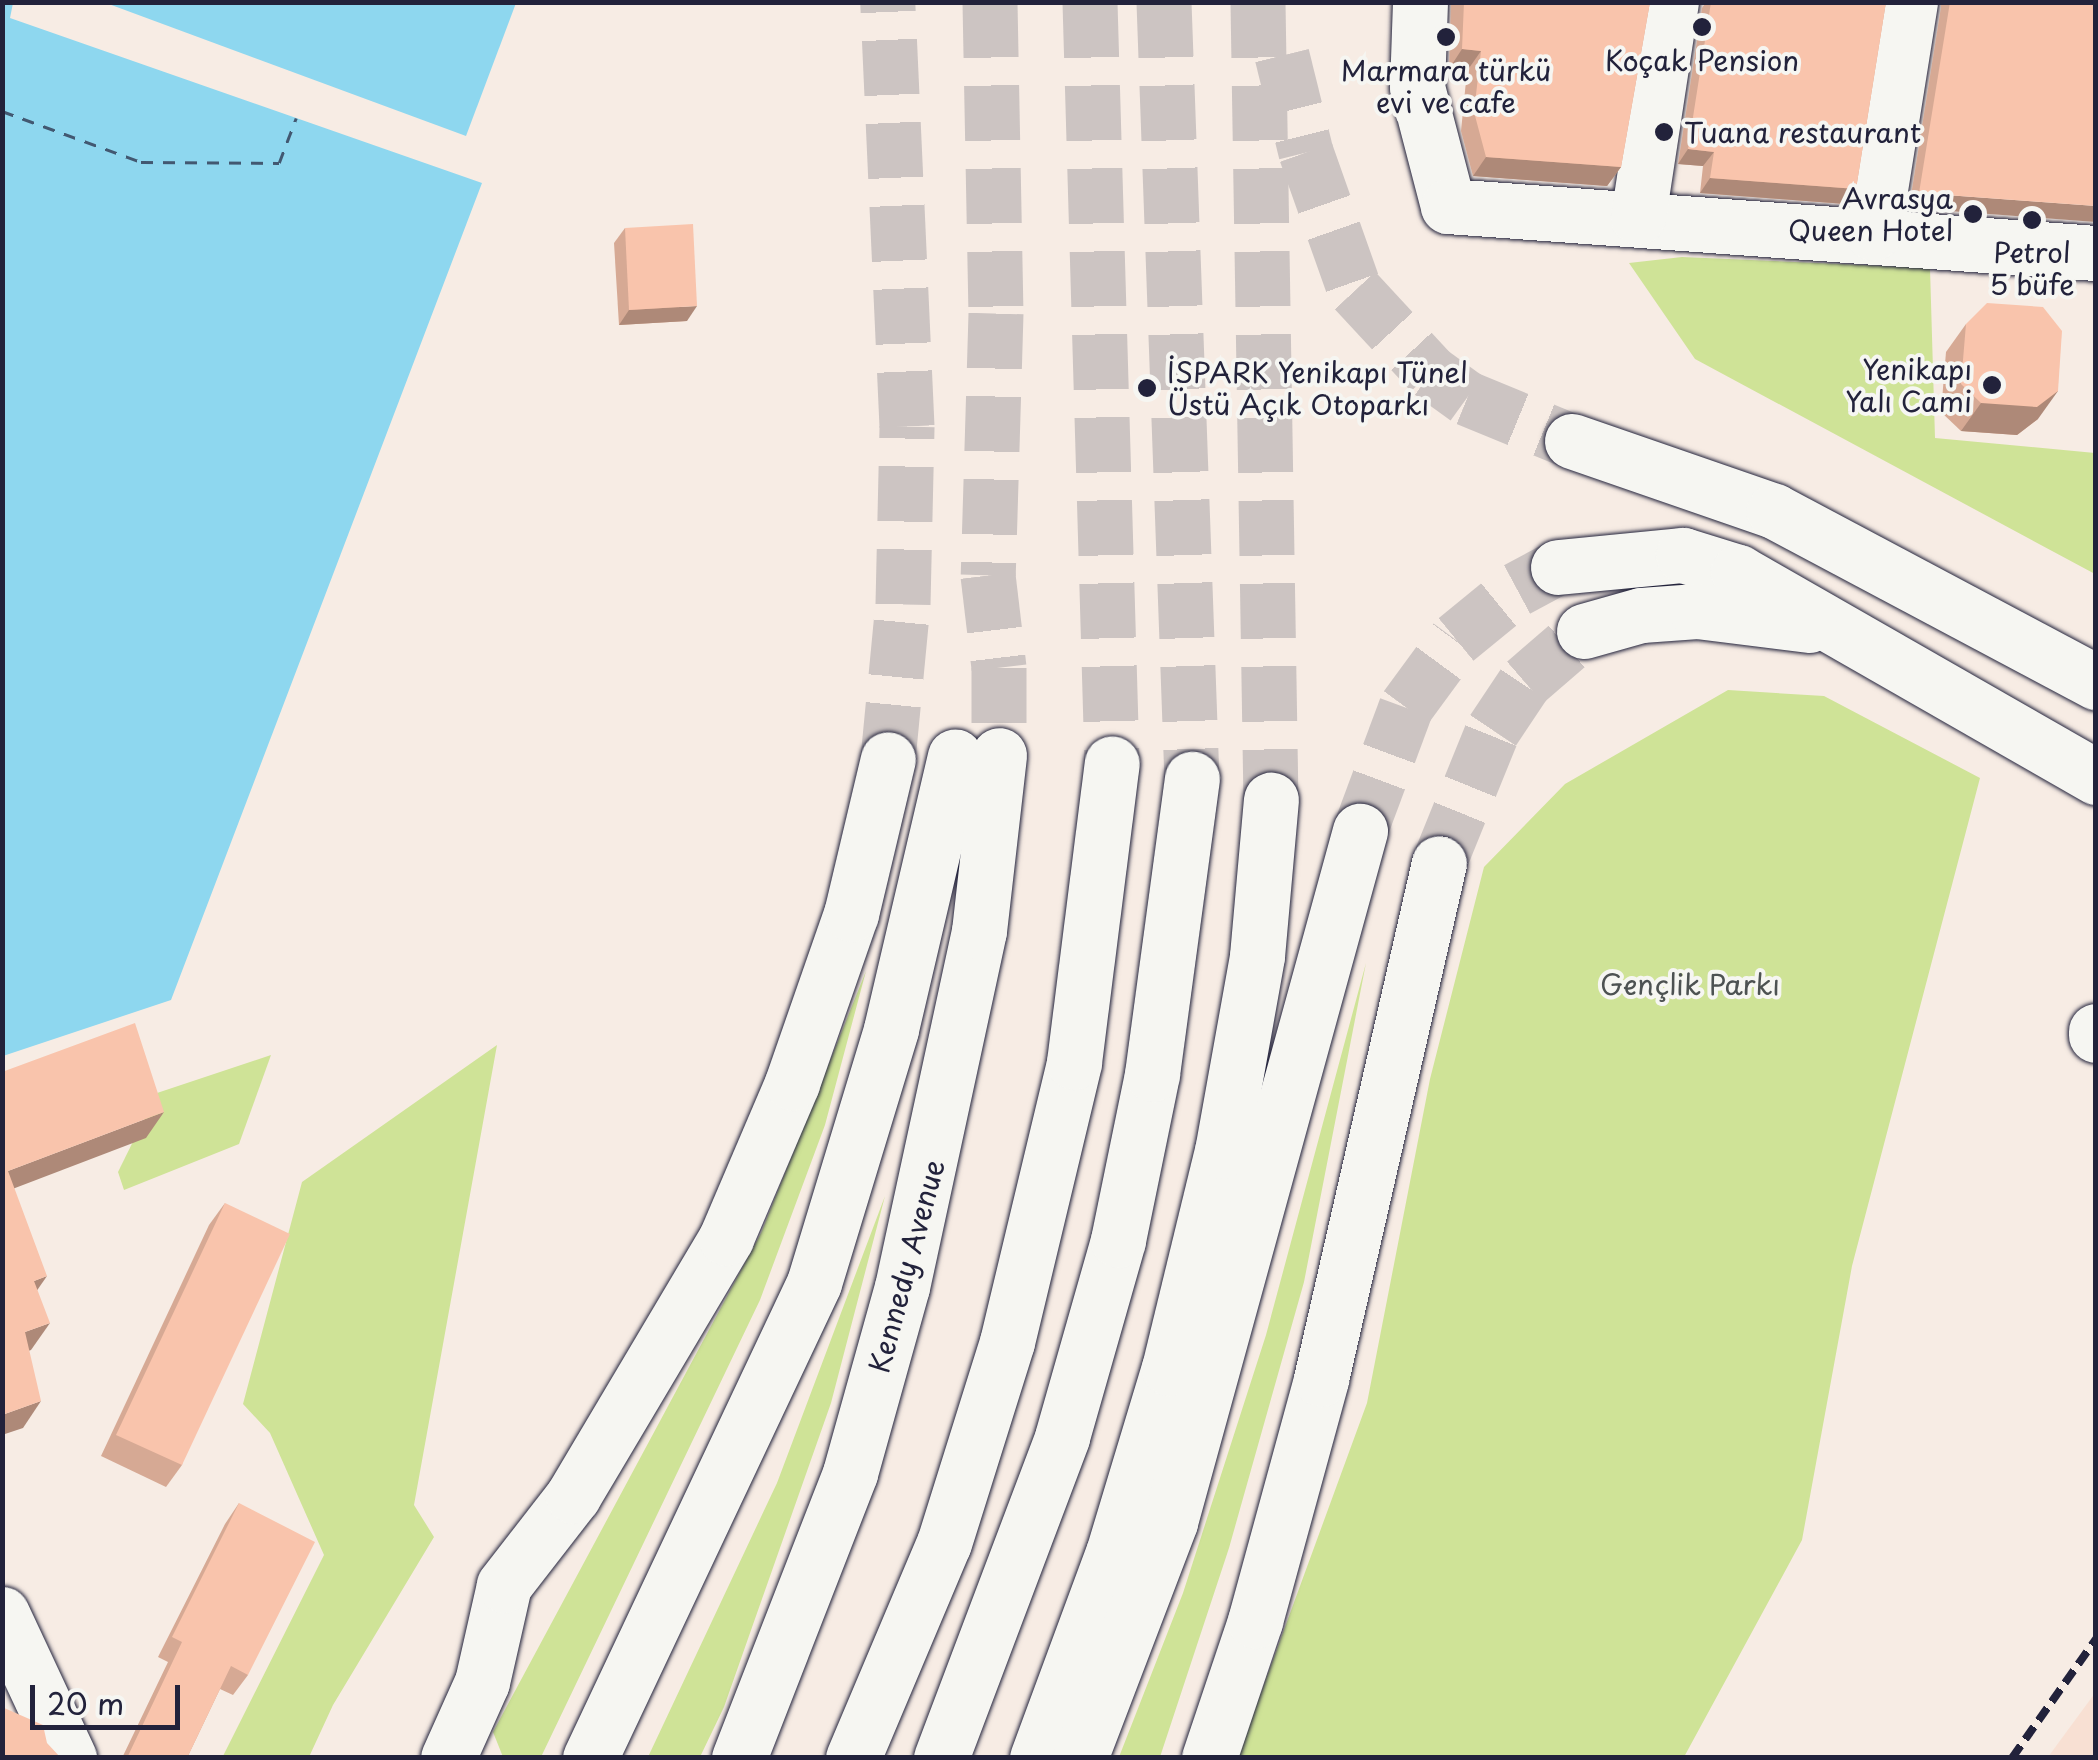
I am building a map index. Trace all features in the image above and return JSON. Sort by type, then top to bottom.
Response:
[{"type":"main road","points":[[1420,2],[1418,87],[1448,206],[1873,233],[2096,253]]},
{"type":"main road","points":[[1638,217],[1671,2]]},
{"type":"main road","points":[[1873,233],[1910,2]]},
{"type":"main road","points":[[1572,441],[1774,510],[2096,682]]},
{"type":"main road","points":[[1558,567],[1683,555],[1738,572],[2096,777]]},
{"type":"main road","points":[[1584,631],[1641,615],[1697,611],[1768,616],[1842,632]]},
{"type":"main road","name":"Kennedy Avenue","points":[[590,1758],[814,1282],[977,756],[979,931],[902,1287],[850,1473],[739,1758]]},
{"type":"main road","points":[[448,1758],[482,1682],[504,1584],[573,1496],[726,1238],[792,1083],[852,914],[888,758]]},
{"type":"main road","points":[[853,1758],[944,1543],[1007,1342],[1074,1062],[1112,764]]},
{"type":"main road","points":[[942,1758],[1062,1437],[1118,1240],[1152,1074],[1192,779]]},
{"type":"main road","points":[[1036,1758],[1114,1554],[1170,1368],[1222,1151],[1256,956],[1271,800]]},
{"type":"main road","points":[[1080,1758],[1170,1522],[1360,831]]},
{"type":"main road","points":[[1209,1758],[1255,1621],[1321,1379],[1440,863]]},
{"type":"main road","points":[[2,1614],[68,1758]]},
{"type":"shaded area","points":[[2095,1693],[2095,1757],[2048,1757]]},
{"type":"green space","points":[[1682,257],[1930,268],[1935,438],[2095,453],[2095,574],[1695,359],[1629,263]]},
{"type":"green space","name":"Gençlik Parkı","points":[[1728,690],[1824,696],[1980,778],[1852,1266],[1802,1540],[1684,1757],[1237,1758],[1367,1403],[1430,1079],[1484,867],[1565,784]]},
{"type":"green space","points":[[1366,963],[1304,1282],[1229,1548],[1160,1757],[1119,1757],[1183,1593],[1266,1335]]},
{"type":"green space","points":[[866,971],[825,1125],[760,1300],[541,1757],[503,1757],[493,1732],[761,1233]]},
{"type":"green space","points":[[497,1045],[414,1505],[434,1537],[333,1705],[309,1757],[222,1758],[324,1555],[270,1433],[243,1404],[302,1182]]},
{"type":"green space","points":[[271,1055],[239,1144],[124,1190],[118,1172],[157,1093]]},
{"type":"green space","points":[[885,1196],[831,1403],[724,1707],[700,1757],[648,1757],[777,1483]]},
{"type":"water","points":[[2,3],[13,3],[10,18],[482,183],[171,1000],[3,1056]]},
{"type":"water","points":[[106,3],[516,3],[466,136]]},
{"type":"building","points":[[1464,2],[1650,2],[1621,167],[1486,157],[1474,112],[1481,51],[1462,49]]},
{"type":"building","points":[[1711,2],[1886,2],[1856,189],[1710,178],[1714,152],[1688,149]]},
{"type":"building","points":[[1950,2],[2096,2],[2096,206],[1919,193]]},
{"type":"building","points":[[693,224],[697,306],[629,310],[625,228]]},
{"type":"building","points":[[1987,303],[2043,307],[2062,331],[2058,391],[2037,407],[1981,403],[1961,384],[1966,324]]},
{"type":"building","points":[[135,1023],[164,1112],[8,1171],[47,1276],[34,1281],[50,1323],[25,1332],[41,1401],[2,1415],[2,1072]]},
{"type":"building","points":[[225,1203],[290,1234],[182,1465],[116,1435]]},
{"type":"building","points":[[239,1503],[315,1542],[248,1675],[231,1666],[187,1758],[127,1758],[182,1642],[172,1637]]},
{"type":"building","points":[[2,1707],[43,1725],[47,1743],[61,1758],[2,1758]]},
{"type":"ferry route","points":[[2,111],[141,162],[279,163],[296,118]]},
{"type":"tunnel","points":[[888,2],[907,426],[903,604],[888,759]]},
{"type":"tunnel","points":[[990,2],[996,313],[988,575],[999,667],[999,755]]},
{"type":"tunnel","points":[[1090,2],[1112,763]]},
{"type":"tunnel","points":[[1164,2],[1192,779]]},
{"type":"tunnel","points":[[1258,2],[1271,800]]},
{"type":"tunnel","points":[[1282,55],[1306,152],[1355,290],[1431,372],[1467,398],[1572,441]]},
{"type":"tunnel","points":[[1360,831],[1406,707],[1456,639],[1517,589],[1558,567]]},
{"type":"tunnel","points":[[1439,863],[1493,730],[1525,682],[1584,631]]},
{"type":"railway","points":[[2012,1758],[2096,1639]]},
{"type":"place","name":"Koçak Pension","points":[[1702,27]]},
{"type":"place","name":"Marmara türkü evi ve cafe","points":[[1446,37]]},
{"type":"place","name":"Tuana restaurant","points":[[1664,132]]},
{"type":"place","name":"Avrasya Queen Hotel","points":[[1973,214]]},
{"type":"place","name":"Petrol 5 büfe","points":[[2032,220]]},
{"type":"place","name":"Yenikapı Yalı Cami","points":[[1992,385]]},
{"type":"place","name":"İSPARK Yenikapı Tünel Üstü Açık Otoparkı","points":[[1147,388]]}]
